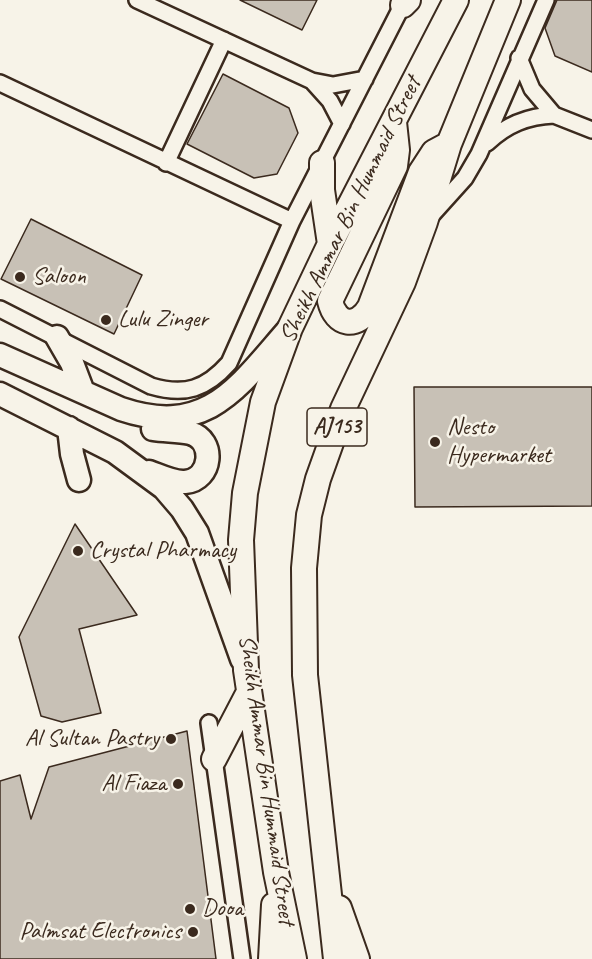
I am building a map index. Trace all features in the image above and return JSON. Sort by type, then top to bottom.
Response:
[{"type":"main road","name":"Sheikh Ammar Bin Hummaid Street","points":[[294,959],[276,872],[248,681],[241,551],[245,493],[263,402],[290,328],[330,244],[456,0]]},
{"type":"main road","name":"Sheikh Ammar Bin Hummaid Street","points":[[336,959],[305,675],[304,568],[309,515],[318,480],[343,409],[403,282],[425,222],[449,144],[508,0]]},
{"type":"main road","points":[[394,122],[397,150],[395,166],[330,301],[333,312],[341,320],[353,322],[364,317],[370,307],[424,167],[434,152],[449,144]]},
{"type":"main road","points":[[322,163],[322,190],[330,244]]},
{"type":"main road","points":[[214,759],[248,681]]},
{"type":"main road","points":[[270,959],[276,872]]},
{"type":"main road","points":[[327,881],[343,917],[357,959]]},
{"type":"street","points":[[137,0],[312,81],[333,86],[365,80]]},
{"type":"street","points":[[425,222],[453,194],[479,154],[546,0]]},
{"type":"street","points":[[0,309],[151,386],[168,391],[186,390],[203,385],[217,376],[229,363],[292,221],[405,2]]},
{"type":"street","points":[[166,163],[224,40]]},
{"type":"street","points":[[519,58],[532,89],[554,115],[592,130]]},
{"type":"street","points":[[312,81],[330,101],[342,124]]},
{"type":"street","points":[[0,82],[292,221]]},
{"type":"street","points":[[479,154],[498,133],[511,125],[524,119],[554,115]]},
{"type":"street","points":[[0,355],[141,416],[164,418],[186,416],[207,409],[226,398],[290,328]]},
{"type":"street","points":[[57,337],[72,363],[84,392]]},
{"type":"street","points":[[29,369],[99,412],[138,427],[192,433],[201,439],[207,449],[208,460],[204,471],[196,478],[185,482],[142,470]]},
{"type":"street","points":[[0,394],[115,452],[164,488],[182,509],[197,533],[248,681]]},
{"type":"street","points":[[69,428],[72,454],[79,480]]},
{"type":"street","points":[[209,723],[242,959]]},
{"type":"building","points":[[240,0],[317,0],[302,30]]},
{"type":"building","points":[[557,0],[592,0],[592,72],[555,56],[545,28]]},
{"type":"building","points":[[223,74],[289,108],[298,133],[277,174],[254,178],[187,144]]},
{"type":"building","points":[[31,219],[142,275],[114,334],[1,279]]},
{"type":"building","points":[[414,387],[592,387],[592,506],[415,507]]},
{"type":"building","points":[[75,524],[137,615],[79,629],[101,713],[62,722],[41,716],[19,637]]},
{"type":"building","points":[[187,731],[216,959],[0,959],[0,781],[20,775],[31,819],[49,767]]},
{"type":"place","name":"Saloon","points":[[20,277]]},
{"type":"place","name":"Lulu Zinger","points":[[106,320]]},
{"type":"place","name":"Nesto Hypermarket","points":[[435,442]]},
{"type":"place","name":"Crystal Pharmacy","points":[[78,551]]},
{"type":"place","name":"Al Sultan Pastry","points":[[171,739]]},
{"type":"place","name":"Al Fiaza","points":[[178,784]]},
{"type":"place","name":"Dooa","points":[[190,909]]},
{"type":"place","name":"Palmsat Electronics","points":[[193,932]]}]
